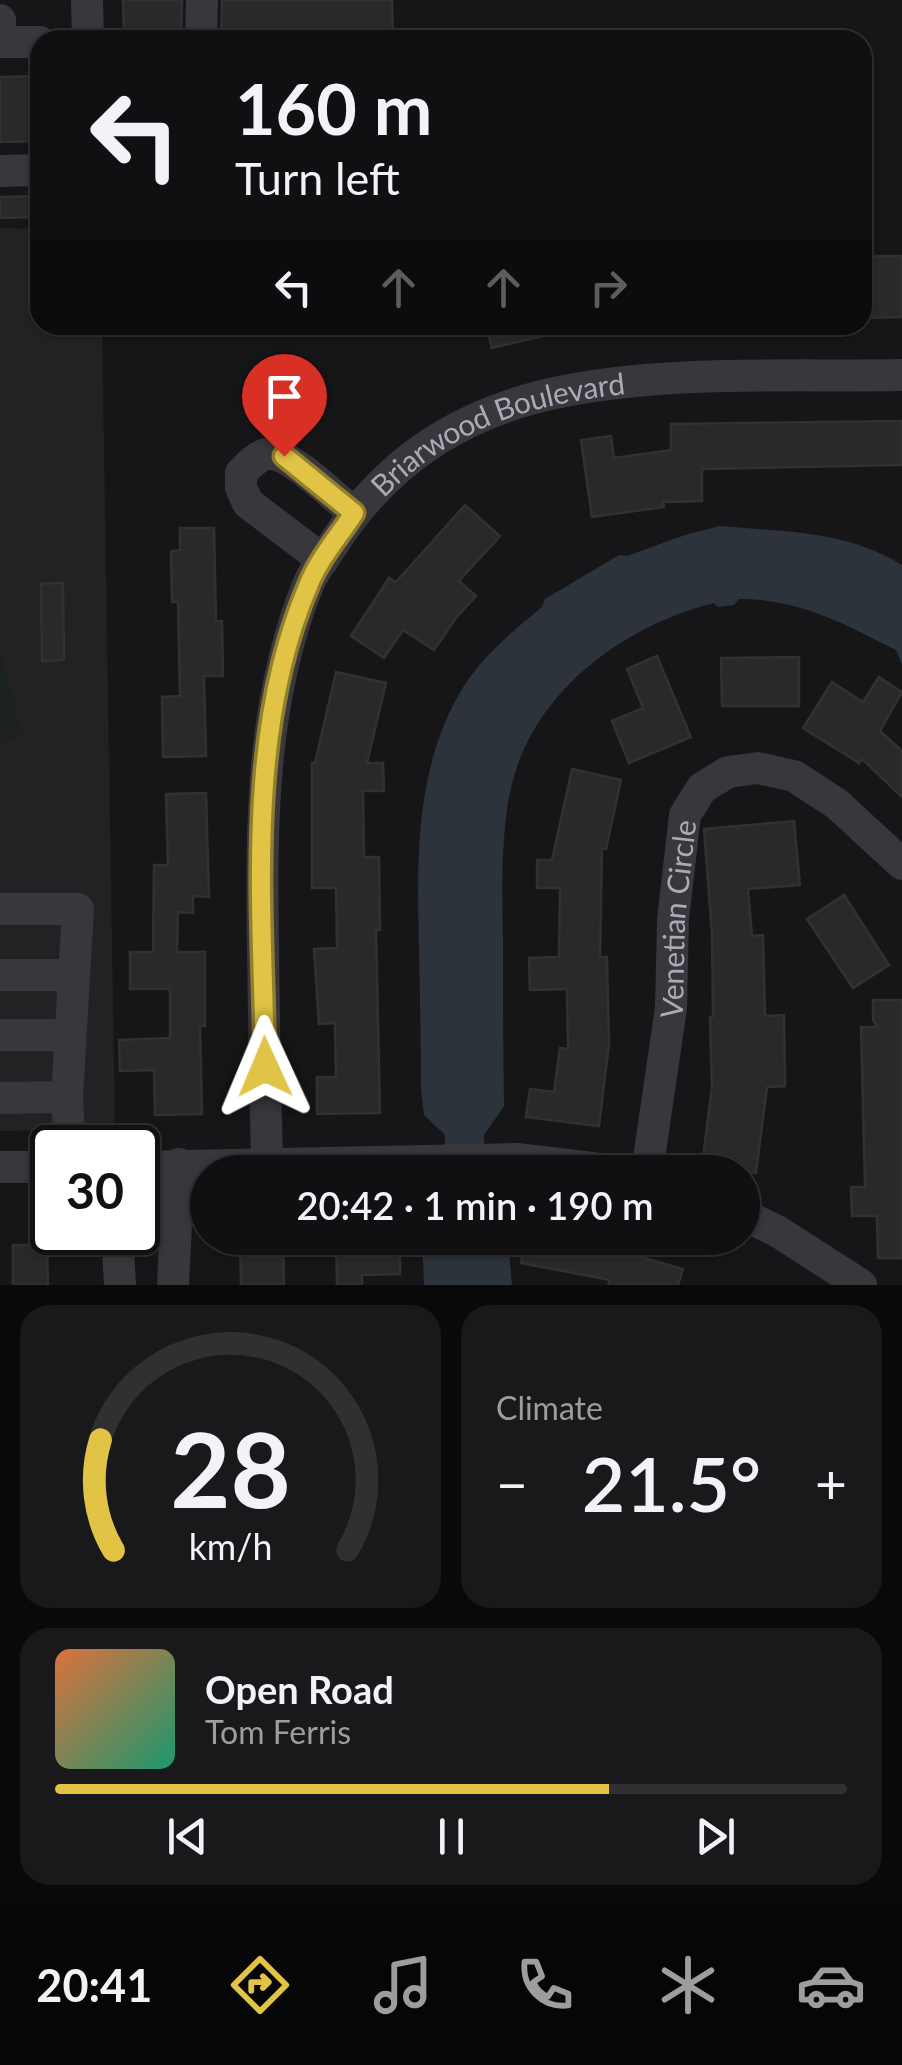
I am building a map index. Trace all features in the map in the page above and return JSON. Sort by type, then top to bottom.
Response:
[{"type":"street","points":[[87,0],[88,30]]},
{"type":"street","points":[[202,0],[202,30]]},
{"type":"street","points":[[0,20],[0,42],[30,42]]},
{"type":"street","points":[[0,172],[30,170]]},
{"type":"street","name":"Briarwood Boulevard","points":[[266,1155],[262,850],[268,741],[284,656],[310,582],[354,513],[405,459],[460,425],[506,406],[567,390],[644,379],[902,374]]},
{"type":"street","points":[[323,560],[248,502],[240,488],[241,473],[267,454],[284,456],[354,513]]},
{"type":"street","name":"Venetian Circle","points":[[649,1155],[671,1008],[673,918],[685,815],[702,788],[728,772],[758,768],[794,776],[837,804],[902,864]]},
{"type":"street","points":[[0,909],[78,910],[69,1125]]},
{"type":"street","points":[[0,975],[74,975]]},
{"type":"street","points":[[0,1035],[70,1035]]},
{"type":"street","points":[[0,1098],[68,1097]]},
{"type":"street","points":[[173,1285],[179,1164]]},
{"type":"street","points":[[160,1165],[190,1164]]},
{"type":"street","points":[[0,1166],[30,1166]]},
{"type":"street","points":[[760,1223],[862,1285]]},
{"type":"street","points":[[118,1255],[120,1285]]},
{"type":"shaded area","points":[[0,228],[30,229],[30,335],[102,335],[115,1125],[30,1125],[30,1131],[0,1131]]},
{"type":"shaded area","points":[[720,526],[791,532],[859,545],[902,565],[902,664],[896,650],[820,614],[782,603],[739,599],[734,605],[718,607],[714,603],[678,614],[644,630],[611,649],[555,700],[533,731],[508,803],[502,888],[504,1106],[484,1135],[485,1155],[445,1155],[445,1135],[424,1115],[421,1089],[418,883],[427,784],[446,720],[479,666],[542,607],[545,599],[619,555],[627,556]]},
{"type":"shaded area","points":[[0,650],[23,737],[0,743]]},
{"type":"shaded area","points":[[423,1255],[509,1255],[512,1285],[424,1285]]},
{"type":"building","points":[[123,0],[182,0],[181,30],[124,30]]},
{"type":"building","points":[[222,0],[392,0],[393,30],[221,30]]},
{"type":"building","points":[[30,76],[30,141],[0,142],[0,77]]},
{"type":"building","points":[[30,196],[30,217],[0,218],[0,197]]},
{"type":"building","points":[[872,256],[902,256],[902,317],[872,318]]},
{"type":"building","points":[[489,335],[546,335],[492,348]]},
{"type":"building","points":[[902,421],[902,465],[702,469],[702,501],[663,502],[664,507],[592,517],[581,440],[611,436],[614,458],[671,450],[671,424]]},
{"type":"building","points":[[465,505],[500,536],[459,581],[476,596],[434,650],[403,630],[384,658],[351,636],[389,578],[396,582]]},
{"type":"building","points":[[180,528],[214,528],[216,621],[222,621],[223,676],[204,676],[206,756],[163,757],[162,697],[180,696],[178,602],[172,602],[171,551],[180,550]]},
{"type":"building","points":[[63,583],[64,660],[42,661],[41,584]]},
{"type":"building","points":[[657,656],[691,737],[629,763],[612,721],[643,708],[627,669]]},
{"type":"building","points":[[799,657],[799,706],[722,706],[721,658]]},
{"type":"building","points":[[336,672],[386,683],[367,763],[383,763],[384,791],[363,791],[364,857],[379,857],[380,930],[376,930],[380,1113],[317,1114],[317,1077],[336,1077],[335,1023],[319,1024],[314,949],[337,948],[336,888],[312,888],[312,763]]},
{"type":"building","points":[[879,677],[902,692],[880,731],[902,751],[902,797],[862,759],[859,763],[803,728],[832,682],[863,702]]},
{"type":"building","points":[[572,769],[621,780],[606,849],[602,848],[600,957],[607,957],[609,1044],[599,1126],[526,1117],[530,1089],[554,1092],[560,1048],[568,1049],[567,989],[530,990],[529,958],[559,957],[560,888],[537,888],[537,860],[552,860]]},
{"type":"building","points":[[206,793],[209,897],[193,896],[193,913],[178,912],[177,952],[205,952],[205,1026],[200,1026],[202,1114],[155,1115],[154,1070],[120,1071],[119,1040],[170,1038],[170,989],[130,989],[130,952],[153,952],[154,865],[168,865],[166,794]]},
{"type":"building","points":[[794,821],[800,885],[748,889],[752,936],[763,935],[765,1016],[784,1015],[785,1086],[767,1087],[758,1155],[703,1155],[712,1087],[713,1017],[704,829]]},
{"type":"building","points":[[844,895],[889,965],[853,988],[807,919]]},
{"type":"building","points":[[873,1000],[902,1000],[902,1258],[878,1258],[877,1216],[852,1216],[851,1187],[865,1187],[861,1027],[878,1027],[873,1020]]},
{"type":"building","points":[[13,1245],[30,1245],[30,1255],[47,1255],[48,1285],[13,1285]]},
{"type":"building","points":[[240,1255],[283,1255],[284,1285],[241,1285]]},
{"type":"building","points":[[336,1255],[400,1255],[400,1274],[362,1275],[362,1285],[337,1285]]},
{"type":"building","points":[[523,1255],[634,1255],[683,1269],[678,1285],[608,1285],[610,1280],[521,1263]]},
{"type":"route","points":[[265,1067],[262,850],[268,741],[284,656],[310,582],[354,513],[284,456]]}]
